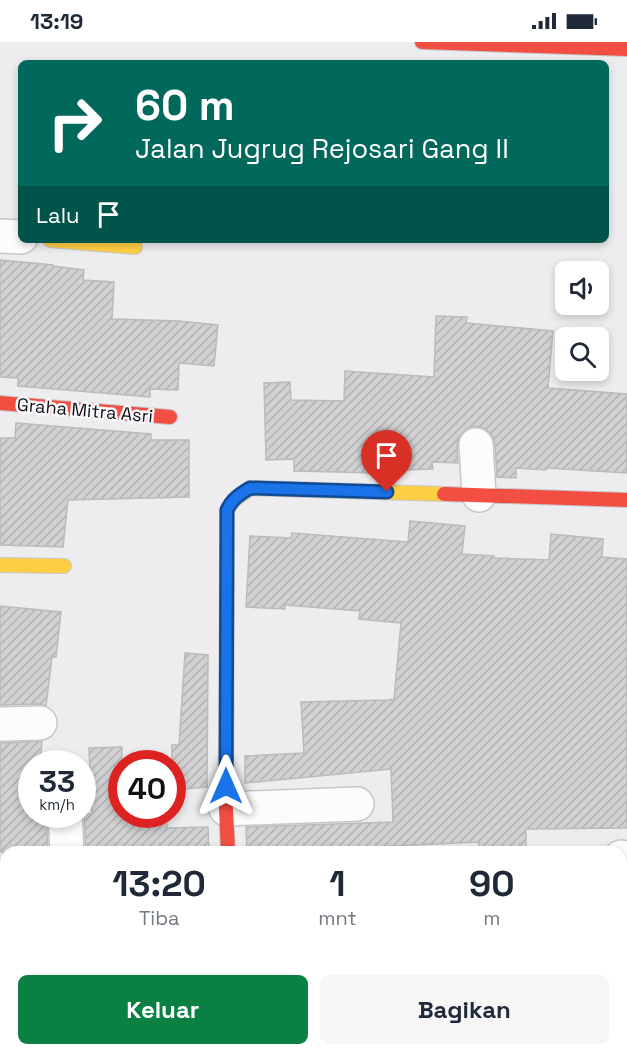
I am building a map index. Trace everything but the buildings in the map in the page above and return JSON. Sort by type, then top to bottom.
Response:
[{"type":"street","points":[[422,42],[627,49],[625,42]]},
{"type":"street","points":[[0,236],[18,237]]},
{"type":"street","points":[[87,243],[135,247]]},
{"type":"street","name":"Graha Mitra Asri","points":[[0,403],[170,417]]},
{"type":"street","points":[[476,446],[479,495]]},
{"type":"street","points":[[228,846],[227,510],[236,496],[250,488],[627,500]]},
{"type":"street","points":[[0,565],[64,566]]},
{"type":"street","points":[[0,724],[39,723]]},
{"type":"street","points":[[226,809],[357,804]]},
{"type":"street","points":[[66,828],[67,846]]},
{"type":"traffic: slow","points":[[86,243],[135,247]]},
{"type":"traffic: slow","points":[[227,578],[227,510],[234,500],[250,488],[444,494]]},
{"type":"traffic: slow","points":[[0,565],[64,566]]},
{"type":"traffic: jam","points":[[422,42],[627,49]]},
{"type":"traffic: jam","points":[[0,403],[170,417]]},
{"type":"traffic: jam","points":[[444,494],[627,500]]},
{"type":"traffic: jam","points":[[227,578],[228,846]]},
{"type":"route","points":[[226,786],[227,510],[230,503],[236,496],[250,488],[387,492]]}]
